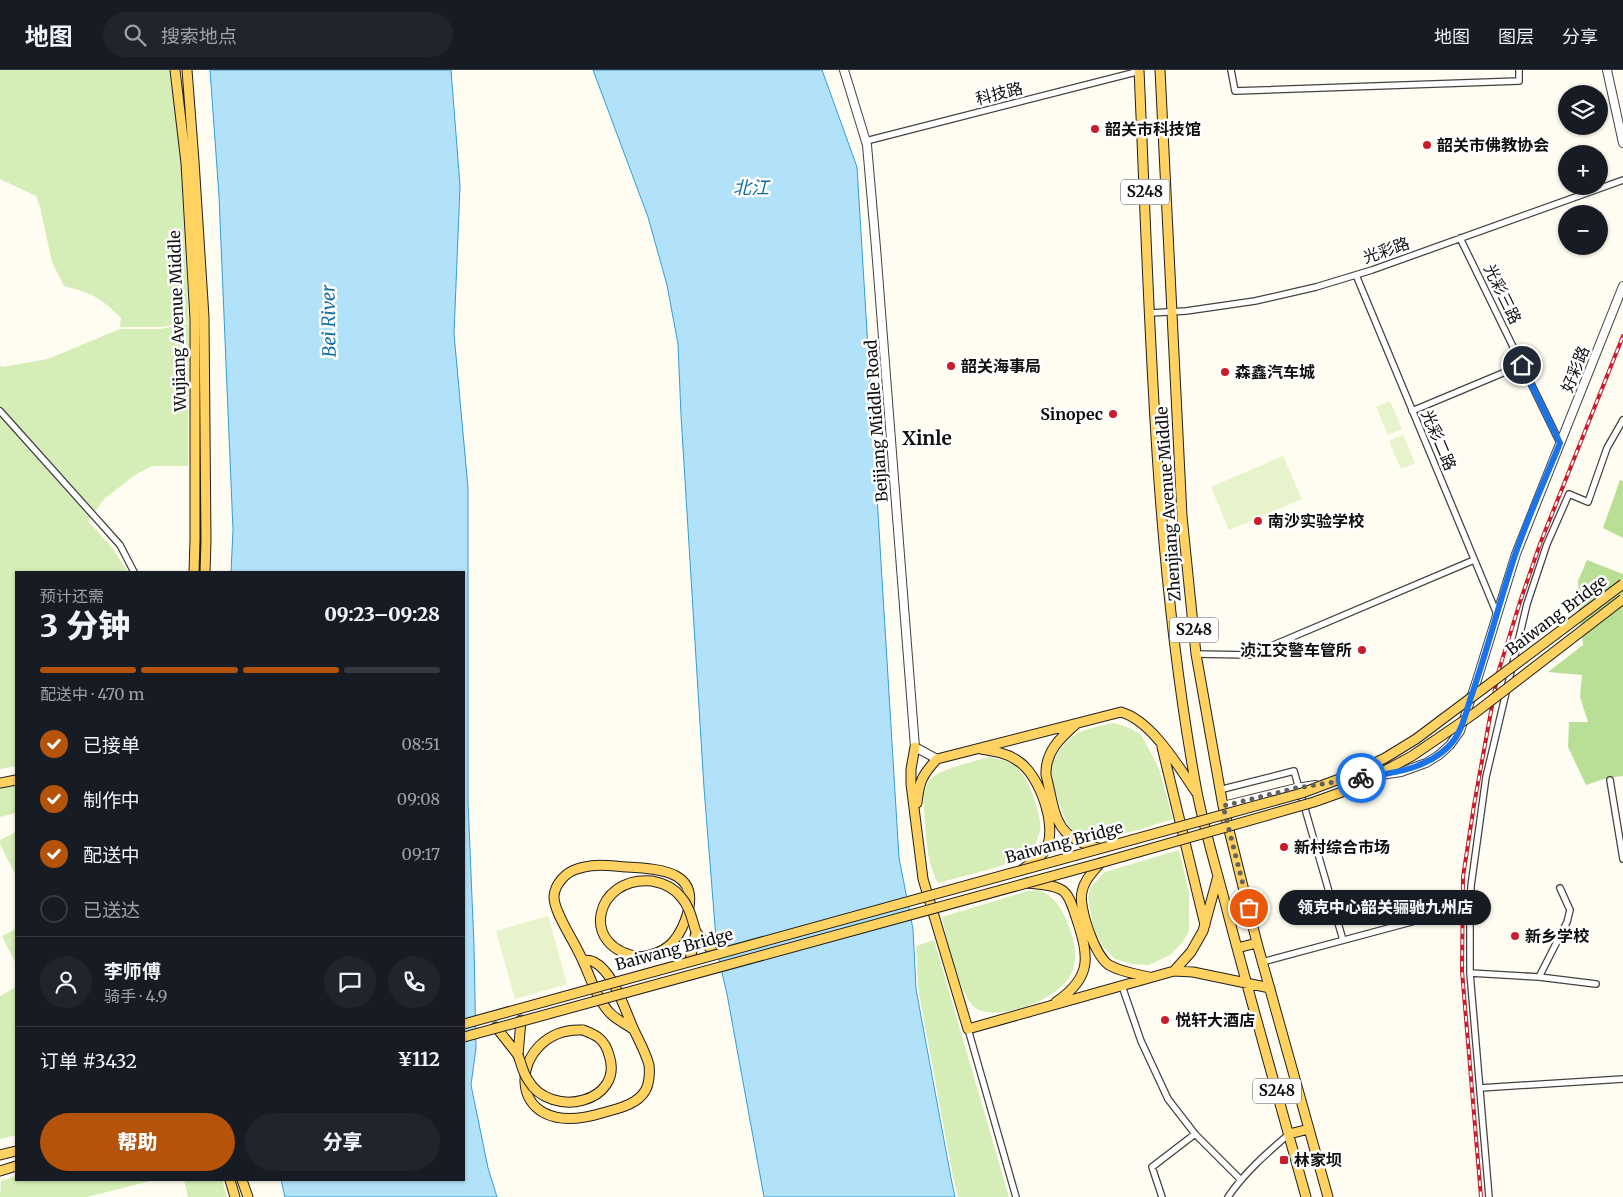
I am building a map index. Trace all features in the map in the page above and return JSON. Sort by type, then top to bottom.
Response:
[{"type":"main road","name":"Wujiang Avenue Middle","points":[[176,70],[186,163],[195,319],[196,540],[194,571]]},
{"type":"main road","name":"Wujiang Avenue Middle","points":[[186,70],[204,317],[205,571]]},
{"type":"main road","name":"Zhenjiang Avenue Middle","points":[[1160,70],[1170,311],[1182,516],[1196,654],[1219,790],[1270,988]]},
{"type":"main road","name":"Zhenjiang Avenue Middle","points":[[1140,71],[1150,313],[1162,519],[1174,642],[1198,794],[1247,984]]},
{"type":"main road","name":"Baiwang Bridge","points":[[465,1024],[1302,792],[1350,775],[1385,758],[1416,739],[1623,584]]},
{"type":"main road","name":"Baiwang Bridge","points":[[465,1037],[1100,863],[1314,802],[1354,788],[1412,756],[1475,712],[1623,599]]},
{"type":"main road","points":[[916,819],[920,780],[937,759],[1121,712],[1144,726],[1161,744],[1198,794]]},
{"type":"main road","points":[[1078,722],[1053,748],[1045,769],[1058,820],[1063,830],[1071,838],[1087,846],[1099,848]]},
{"type":"main road","points":[[1161,744],[1205,925]]},
{"type":"main road","points":[[915,747],[911,769],[911,784],[917,844],[923,879],[968,1029],[1174,971],[1193,972],[1270,988]]},
{"type":"main road","points":[[978,748],[1000,752],[1020,761],[1032,774],[1037,783],[1050,822],[1049,839],[1045,851],[1023,869]]},
{"type":"main road","points":[[0,777],[15,775]]},
{"type":"main road","points":[[0,783],[15,780]]},
{"type":"main road","points":[[1100,863],[1084,884],[1081,896],[1095,947],[1102,959],[1117,969],[1152,978]]},
{"type":"main road","points":[[634,1030],[609,1012],[593,987],[583,960],[557,909],[554,895],[558,884],[567,874],[576,869],[599,866],[659,869],[680,878],[689,891],[686,918],[677,939],[663,950],[641,957],[628,956],[613,947],[603,935],[601,926],[602,908],[614,891],[637,881],[657,882],[673,888],[682,898],[689,910],[696,932],[715,954]]},
{"type":"main road","points":[[1174,971],[1191,952],[1205,925],[1218,874]]},
{"type":"main road","points":[[1027,883],[1050,886],[1065,893],[1073,909],[1086,952],[1080,979],[1068,994],[1049,1006]]},
{"type":"main road","points":[[690,960],[696,932]]},
{"type":"main road","points":[[1238,948],[1258,943]]},
{"type":"main road","points":[[496,1027],[518,1055],[528,1082],[549,1100],[563,1103],[588,1099],[603,1089],[612,1068],[607,1048],[596,1034],[570,1029],[554,1034],[542,1043],[529,1061],[524,1080],[527,1096],[535,1108],[546,1115],[564,1119],[596,1115],[640,1098],[648,1086],[649,1066],[622,1001],[607,974],[594,961],[583,960]]},
{"type":"main road","name":"S248","points":[[1247,984],[1306,1197]]},
{"type":"main road","name":"S248","points":[[1270,988],[1328,1197]]},
{"type":"main road","points":[[518,1055],[522,1020]]},
{"type":"main road","points":[[1289,1134],[1309,1129]]},
{"type":"main road","points":[[0,1155],[15,1151]]},
{"type":"main road","points":[[0,1171],[15,1166]]},
{"type":"main road","points":[[230,1181],[235,1197]]},
{"type":"main road","points":[[242,1181],[248,1197]]},
{"type":"street","name":"Beijiang Middle Road","points":[[844,70],[866,141],[915,747]]},
{"type":"street","points":[[1230,70],[1235,91],[1519,81],[1519,70]]},
{"type":"street","points":[[1607,70],[1623,142]]},
{"type":"street","name":"科技路","points":[[866,141],[1140,71]]},
{"type":"street","name":"光彩路","points":[[1150,313],[1186,311],[1255,301],[1316,287],[1356,275],[1623,180]]},
{"type":"street","name":"光彩三路","points":[[1460,238],[1560,443]]},
{"type":"street","name":"光彩二路","points":[[1356,275],[1497,615]]},
{"type":"street","name":"好彩路","points":[[1223,806],[1299,788],[1401,772],[1414,768],[1439,755],[1450,745],[1460,730],[1516,554],[1623,286]]},
{"type":"street","points":[[1412,411],[1522,365]]},
{"type":"street","points":[[0,412],[120,545],[133,571]]},
{"type":"street","points":[[1490,1197],[1470,973],[1471,886],[1486,777],[1527,604],[1547,544],[1568,494],[1588,502],[1607,448],[1623,420]]},
{"type":"street","points":[[1196,654],[1250,655],[1474,560]]},
{"type":"street","points":[[915,747],[937,759]]},
{"type":"street","points":[[1219,790],[1294,771],[1343,940]]},
{"type":"street","points":[[1610,780],[1623,859]]},
{"type":"street","points":[[1539,978],[1567,922],[1570,910],[1560,888]]},
{"type":"street","points":[[1262,962],[1456,910],[1470,913]]},
{"type":"street","points":[[1470,973],[1596,984]]},
{"type":"street","points":[[1122,986],[1141,1042],[1168,1099],[1195,1134],[1241,1180]]},
{"type":"street","points":[[968,1029],[1016,1197]]},
{"type":"street","points":[[1480,1088],[1623,1079]]},
{"type":"street","points":[[1162,1197],[1152,1167],[1195,1134]]},
{"type":"street","points":[[1228,1197],[1241,1180],[1289,1134]]},
{"type":"green space","points":[[0,70],[170,70],[181,164],[189,323],[160,327],[120,327],[121,318],[101,300],[64,286],[52,262],[36,196],[0,179]]},
{"type":"green space","points":[[189,324],[188,466],[152,466],[135,475],[104,499],[88,521],[113,549],[127,571],[15,571],[15,766],[0,769],[0,366],[48,359],[120,329],[159,329]]},
{"type":"green space","points":[[1390,401],[1402,429],[1388,435],[1376,407]]},
{"type":"green space","points":[[1403,435],[1415,463],[1401,469],[1389,441]]},
{"type":"green space","points":[[1283,456],[1302,499],[1229,530],[1211,487]]},
{"type":"green space","points":[[1620,480],[1623,481],[1623,538],[1603,528]]},
{"type":"green space","points":[[1587,560],[1623,574],[1623,776],[1607,778],[1586,785],[1568,747],[1569,722],[1588,722],[1580,697],[1582,675],[1548,672],[1583,645],[1578,581]]},
{"type":"green space","points":[[1114,723],[1130,728],[1142,736],[1159,769],[1173,819],[1108,837],[1094,838],[1082,836],[1073,831],[1069,826],[1059,803],[1049,771],[1061,749],[1073,736],[1090,728]]},
{"type":"green space","points":[[989,757],[1011,763],[1019,769],[1029,785],[1037,806],[1040,824],[1040,831],[1033,850],[1024,858],[1001,866],[938,883],[933,873],[926,840],[923,796],[926,786],[932,778],[943,771]]},
{"type":"green space","points":[[15,785],[15,813],[0,817],[0,788]]},
{"type":"green space","points":[[15,832],[15,874],[0,844],[0,840]]},
{"type":"green space","points":[[1179,850],[1189,893],[1189,931],[1182,943],[1170,955],[1149,965],[1132,964],[1115,959],[1103,947],[1094,929],[1088,898],[1090,888],[1105,872]]},
{"type":"green space","points":[[1038,890],[1047,894],[1055,901],[1066,919],[1073,939],[1075,953],[1074,967],[1071,974],[1065,983],[1054,992],[1042,1000],[1027,1006],[997,1013],[974,1007],[969,1001],[959,978],[942,917],[1028,891]]},
{"type":"green space","points":[[548,916],[567,984],[515,999],[496,931]]},
{"type":"green space","points":[[15,930],[15,962],[2,936]]},
{"type":"green space","points":[[934,940],[1009,1197],[958,1197],[918,988],[916,946]]},
{"type":"green space","points":[[15,988],[15,1135],[0,1139],[0,996]]},
{"type":"green space","points":[[15,1176],[15,1181],[150,1181],[87,1197],[0,1197],[1,1181]]},
{"type":"green space","points":[[184,1181],[222,1181],[227,1197],[188,1197]]},
{"type":"water","name":"Bei River","points":[[210,70],[451,70],[460,186],[454,334],[468,488],[468,802],[476,1048],[471,1085],[488,1168],[497,1197],[285,1197],[281,1181],[465,1181],[465,571],[231,571],[233,530],[219,196]]},
{"type":"water","name":"北江","points":[[593,70],[822,70],[857,167],[899,858],[913,929],[916,989],[955,1197],[764,1197],[727,994],[717,951],[704,788],[678,344],[667,285],[648,217]]},
{"type":"railway","points":[[1481,1197],[1462,971],[1463,877],[1474,805],[1498,673],[1520,602],[1540,544],[1623,336]]},
{"type":"way so far","points":[[1249,908],[1223,806],[1296,788],[1361,778]]},
{"type":"place","name":"韶关市科技馆","points":[[1095,129]]},
{"type":"place","name":"韶关市佛教协会","points":[[1427,145]]},
{"type":"place","name":"韶关海事局","points":[[951,366]]},
{"type":"place","name":"森鑫汽车城","points":[[1225,372]]},
{"type":"place","name":"Sinopec","points":[[1113,414]]},
{"type":"place","name":"南沙实验学校","points":[[1258,521]]},
{"type":"place","name":"浈江交警车管所","points":[[1362,650]]},
{"type":"place","name":"新村综合市场","points":[[1284,847]]},
{"type":"place","name":"领克中心韶关骊驰九州店","points":[[1249,908]]},
{"type":"place","name":"新乡学校","points":[[1515,936]]},
{"type":"place","name":"悦轩大酒店","points":[[1165,1020]]},
{"type":"place","name":"林家坝","points":[[1284,1160]]},
{"type":"district","name":"Xinle","points":[[927,438]]},
{"type":"route","points":[[1361,778],[1401,772],[1426,763],[1450,745],[1460,730],[1493,632],[1516,554],[1560,443],[1522,365]]}]
